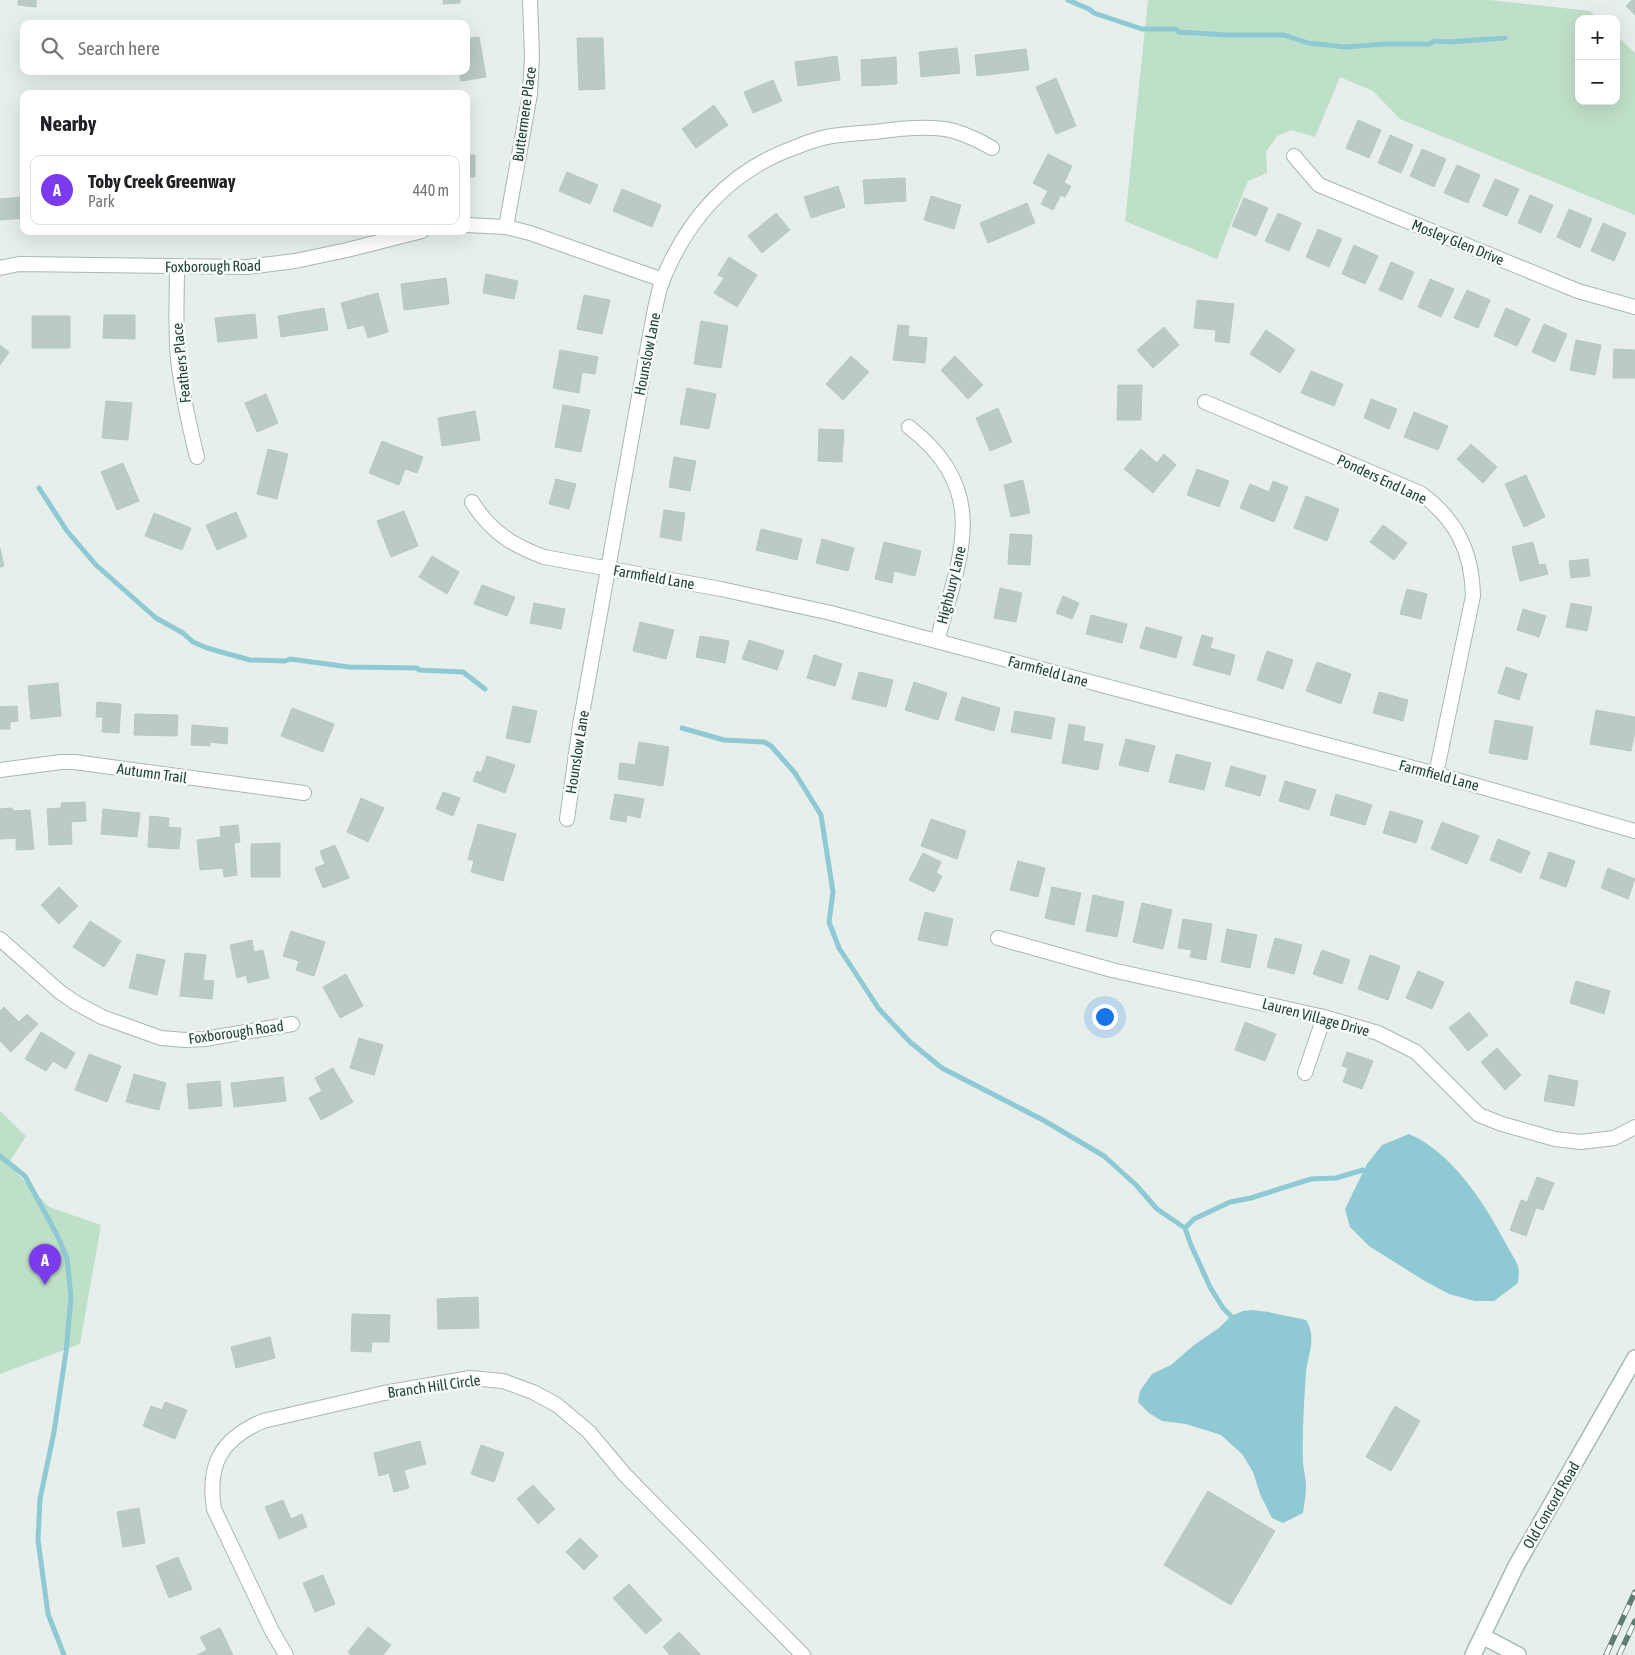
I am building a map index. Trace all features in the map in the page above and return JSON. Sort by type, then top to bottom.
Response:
[{"type":"street","name":"Buttermere Place","points":[[506,227],[530,94],[532,56],[530,0]]},
{"type":"street","name":"Hounslow Lane","points":[[567,819],[580,725],[650,335],[658,295],[677,249],[713,199],[734,180],[757,164],[814,140],[832,136],[880,131],[941,128],[954,131],[992,148]]},
{"type":"street","name":"Mosley Glen Drive","points":[[1294,156],[1319,185],[1578,290],[1635,307]]},
{"type":"street","points":[[470,225],[506,227],[530,232],[663,280]]},
{"type":"street","name":"Foxborough Road","points":[[0,268],[19,264],[247,267],[296,261],[406,235]]},
{"type":"street","name":"Feathers Place","points":[[177,267],[176,336],[178,361],[186,410],[197,457]]},
{"type":"street","name":"Ponders End Lane","points":[[1205,402],[1420,492],[1437,505],[1451,521],[1465,548],[1472,571],[1473,596],[1436,774]]},
{"type":"street","name":"Highbury Lane","points":[[909,427],[942,460],[955,484],[961,504],[963,530],[961,555],[936,641]]},
{"type":"street","name":"Farmfield Lane","points":[[472,502],[481,516],[496,532],[531,552],[568,562],[768,598],[1436,774],[1635,831]]},
{"type":"street","name":"Autumn Trail","points":[[0,770],[74,762],[304,793]]},
{"type":"street","name":"Lauren Village Drive","points":[[998,938],[1112,970],[1324,1016],[1378,1033],[1416,1052],[1479,1115],[1502,1124],[1555,1139],[1581,1142],[1614,1138],[1635,1127]]},
{"type":"street","name":"Foxborough Road","points":[[0,939],[60,992],[76,1003],[102,1017],[160,1038],[205,1039],[292,1024]]},
{"type":"street","points":[[1305,1073],[1324,1016]]},
{"type":"street","name":"Old Concord Road","points":[[1473,1655],[1516,1566],[1635,1358]]},
{"type":"street","name":"Branch Hill Circle","points":[[286,1655],[272,1631],[214,1509],[212,1494],[213,1474],[220,1454],[235,1437],[263,1421],[384,1392],[470,1378],[503,1380],[533,1392],[568,1413],[589,1432],[625,1474],[803,1655]]},
{"type":"street","points":[[1482,1636],[1518,1655]]},
{"type":"green space","points":[[1148,0],[1490,0],[1590,11],[1594,15],[1575,15],[1575,105],[1620,105],[1620,39],[1635,53],[1635,215],[1400,119],[1373,91],[1340,77],[1315,137],[1291,130],[1277,136],[1266,152],[1267,173],[1248,181],[1217,259],[1125,221]]},
{"type":"green space","points":[[0,1111],[26,1136],[8,1164],[49,1207],[101,1225],[80,1344],[0,1374]]},
{"type":"water","points":[[1409,1134],[1425,1142],[1439,1153],[1466,1181],[1488,1212],[1516,1261],[1519,1271],[1518,1283],[1494,1301],[1475,1301],[1449,1294],[1369,1246],[1350,1227],[1345,1209],[1367,1164],[1382,1145]]},
{"type":"water","points":[[1253,1310],[1306,1320],[1311,1332],[1303,1418],[1303,1464],[1306,1487],[1303,1513],[1283,1523],[1272,1518],[1260,1494],[1253,1472],[1242,1454],[1221,1435],[1186,1424],[1162,1421],[1149,1413],[1138,1402],[1140,1391],[1152,1374],[1171,1365],[1194,1345],[1219,1328],[1231,1316],[1243,1311]]},
{"type":"building","points":[[18,0],[36,0],[36,7],[18,5]]},
{"type":"building","points":[[443,0],[460,0],[460,3],[443,4]]},
{"type":"building","points":[[1632,0],[1635,0],[1635,15],[1626,6]]},
{"type":"building","points":[[479,37],[486,77],[461,81],[460,75],[470,75],[470,38]]},
{"type":"building","points":[[577,38],[603,38],[605,89],[579,90]]},
{"type":"building","points":[[957,48],[960,73],[921,77],[919,52]]},
{"type":"building","points":[[1026,49],[1029,70],[977,76],[975,55]]},
{"type":"building","points":[[837,56],[840,80],[798,86],[795,62]]},
{"type":"building","points":[[896,57],[897,84],[862,86],[861,60]]},
{"type":"building","points":[[1056,78],[1076,126],[1056,134],[1036,87]]},
{"type":"building","points":[[773,80],[782,101],[753,113],[744,92]]},
{"type":"building","points":[[714,105],[728,125],[696,148],[682,129]]},
{"type":"building","points":[[1358,120],[1381,130],[1369,158],[1346,148]]},
{"type":"building","points":[[1390,135],[1413,145],[1401,173],[1378,163]]},
{"type":"building","points":[[1422,149],[1446,159],[1434,187],[1410,176]]},
{"type":"building","points":[[1048,154],[1072,166],[1064,183],[1071,186],[1065,197],[1061,195],[1053,210],[1041,204],[1048,191],[1033,183]]},
{"type":"building","points":[[470,155],[475,155],[475,177],[470,177]]},
{"type":"building","points":[[1457,165],[1480,175],[1468,203],[1444,193]]},
{"type":"building","points":[[567,172],[598,185],[590,204],[559,191]]},
{"type":"building","points":[[905,178],[906,201],[865,204],[863,180]]},
{"type":"building","points":[[1495,179],[1519,189],[1507,216],[1483,206]]},
{"type":"building","points":[[838,186],[845,207],[811,218],[804,197]]},
{"type":"building","points":[[622,189],[661,205],[652,227],[613,211]]},
{"type":"building","points":[[1530,195],[1553,205],[1541,233],[1518,223]]},
{"type":"building","points":[[931,196],[961,205],[954,229],[924,220]]},
{"type":"building","points":[[20,197],[20,218],[0,220],[0,199]]},
{"type":"building","points":[[1244,198],[1268,208],[1256,236],[1232,226]]},
{"type":"building","points":[[1027,203],[1035,223],[988,243],[980,223]]},
{"type":"building","points":[[1569,209],[1592,219],[1580,248],[1557,237]]},
{"type":"building","points":[[776,213],[790,230],[762,253],[748,236]]},
{"type":"building","points":[[1278,213],[1301,223],[1289,251],[1265,241]]},
{"type":"building","points":[[1603,223],[1626,233],[1614,261],[1591,251]]},
{"type":"building","points":[[1318,229],[1342,239],[1329,267],[1306,257]]},
{"type":"building","points":[[1354,245],[1378,256],[1365,284],[1342,274]]},
{"type":"building","points":[[729,257],[757,275],[737,307],[714,293],[724,278],[718,275]]},
{"type":"building","points":[[1391,262],[1414,272],[1402,300],[1379,290]]},
{"type":"building","points":[[486,274],[518,281],[514,299],[483,293]]},
{"type":"building","points":[[446,278],[449,304],[404,310],[401,284]]},
{"type":"building","points":[[1430,279],[1454,289],[1441,317],[1418,307]]},
{"type":"building","points":[[1467,290],[1490,300],[1478,328],[1454,318]]},
{"type":"building","points":[[378,293],[388,332],[368,338],[364,325],[348,329],[341,303]]},
{"type":"building","points":[[584,295],[610,300],[602,334],[577,329]]},
{"type":"building","points":[[1197,300],[1234,304],[1229,343],[1215,341],[1216,330],[1194,328]]},
{"type":"building","points":[[324,308],[328,330],[281,337],[278,316]]},
{"type":"building","points":[[1506,308],[1530,319],[1517,346],[1494,336]]},
{"type":"building","points":[[255,314],[257,338],[218,342],[215,318]]},
{"type":"building","points":[[104,315],[135,315],[135,339],[103,338]]},
{"type":"building","points":[[32,316],[70,316],[70,348],[32,348]]},
{"type":"building","points":[[701,321],[728,326],[721,368],[694,364]]},
{"type":"building","points":[[1544,324],[1567,334],[1555,362],[1532,352]]},
{"type":"building","points":[[898,325],[909,326],[908,336],[927,338],[925,363],[893,360]]},
{"type":"building","points":[[1164,327],[1179,345],[1153,368],[1137,350]]},
{"type":"building","points":[[1266,330],[1295,350],[1280,373],[1250,354]]},
{"type":"building","points":[[1576,340],[1601,345],[1595,375],[1570,370]]},
{"type":"building","points":[[0,345],[9,352],[0,365]]},
{"type":"building","points":[[1614,349],[1635,350],[1635,378],[1613,378]]},
{"type":"building","points":[[560,350],[598,357],[595,374],[582,372],[579,393],[553,388]]},
{"type":"building","points":[[851,356],[869,372],[843,400],[826,384]]},
{"type":"building","points":[[955,356],[983,385],[968,399],[941,370]]},
{"type":"building","points":[[1311,371],[1343,384],[1334,406],[1301,393]]},
{"type":"building","points":[[1118,385],[1142,385],[1141,420],[1117,420]]},
{"type":"building","points":[[687,388],[716,394],[709,429],[680,424]]},
{"type":"building","points":[[266,394],[278,423],[257,432],[245,403]]},
{"type":"building","points":[[1371,399],[1397,409],[1389,429],[1364,418]]},
{"type":"building","points":[[106,401],[132,403],[128,440],[102,438]]},
{"type":"building","points":[[563,405],[590,410],[581,452],[555,447]]},
{"type":"building","points":[[998,408],[1012,442],[990,451],[976,418]]},
{"type":"building","points":[[475,411],[480,440],[442,446],[438,418]]},
{"type":"building","points":[[1414,412],[1448,426],[1438,450],[1404,437]]},
{"type":"building","points":[[819,429],[844,430],[842,462],[818,461]]},
{"type":"building","points":[[382,441],[423,457],[417,473],[405,469],[399,485],[369,473]]},
{"type":"building","points":[[1471,444],[1497,467],[1483,483],[1457,459]]},
{"type":"building","points":[[268,449],[288,454],[277,499],[257,494]]},
{"type":"building","points":[[1141,449],[1157,463],[1164,454],[1176,465],[1153,493],[1124,469]]},
{"type":"building","points":[[674,457],[696,461],[690,491],[669,487]]},
{"type":"building","points":[[123,463],[139,501],[117,510],[101,472]]},
{"type":"building","points":[[1197,469],[1229,481],[1219,507],[1187,495]]},
{"type":"building","points":[[1526,475],[1545,517],[1524,527],[1505,484]]},
{"type":"building","points":[[556,479],[576,484],[569,509],[549,504]]},
{"type":"building","points":[[1023,480],[1030,513],[1011,517],[1004,485]]},
{"type":"building","points":[[1273,481],[1288,487],[1274,522],[1240,508],[1250,484],[1269,492]]},
{"type":"building","points":[[1306,496],[1339,509],[1327,541],[1294,528]]},
{"type":"building","points":[[664,510],[685,513],[681,541],[660,537]]},
{"type":"building","points":[[404,511],[418,546],[391,557],[377,521]]},
{"type":"building","points":[[236,512],[247,537],[217,550],[206,525]]},
{"type":"building","points":[[154,513],[191,528],[182,550],[145,536]]},
{"type":"building","points":[[1383,525],[1407,543],[1394,560],[1370,542]]},
{"type":"building","points":[[761,529],[802,539],[797,560],[756,550]]},
{"type":"building","points":[[1010,534],[1032,535],[1030,565],[1008,564]]},
{"type":"building","points":[[822,539],[854,548],[848,571],[816,563]]},
{"type":"building","points":[[884,542],[921,551],[915,576],[894,571],[892,583],[875,579]]},
{"type":"building","points":[[1533,542],[1539,565],[1545,564],[1548,574],[1520,581],[1512,547]]},
{"type":"building","points":[[0,548],[4,566],[0,567]]},
{"type":"building","points":[[432,556],[459,572],[447,594],[419,577]]},
{"type":"building","points":[[1588,559],[1590,576],[1571,578],[1569,561]]},
{"type":"building","points":[[482,585],[515,597],[507,616],[474,604]]},
{"type":"building","points":[[1000,588],[1022,593],[1016,622],[994,618]]},
{"type":"building","points":[[1407,589],[1427,594],[1421,619],[1400,614]]},
{"type":"building","points":[[1063,596],[1079,603],[1072,619],[1056,613]]},
{"type":"building","points":[[534,603],[565,609],[561,629],[530,623]]},
{"type":"building","points":[[1571,603],[1592,607],[1587,631],[1566,627]]},
{"type":"building","points":[[1523,609],[1546,616],[1539,637],[1517,630]]},
{"type":"building","points":[[1091,615],[1127,624],[1122,643],[1086,634]]},
{"type":"building","points":[[640,622],[674,630],[666,659],[633,651]]},
{"type":"building","points":[[1146,627],[1182,637],[1176,658],[1140,648]]},
{"type":"building","points":[[1202,635],[1213,638],[1210,648],[1235,655],[1230,675],[1193,665]]},
{"type":"building","points":[[700,636],[729,641],[725,663],[696,657]]},
{"type":"building","points":[[749,640],[784,651],[777,670],[742,659]]},
{"type":"building","points":[[1267,651],[1293,660],[1283,689],[1257,680]]},
{"type":"building","points":[[814,655],[842,664],[835,686],[807,678]]},
{"type":"building","points":[[1317,662],[1351,674],[1341,704],[1306,691]]},
{"type":"building","points":[[1506,667],[1527,674],[1519,700],[1498,693]]},
{"type":"building","points":[[859,672],[893,680],[886,707],[852,699]]},
{"type":"building","points":[[914,682],[947,693],[938,720],[905,710]]},
{"type":"building","points":[[58,683],[61,716],[31,719],[28,686]]},
{"type":"building","points":[[1379,692],[1408,700],[1403,721],[1373,713]]},
{"type":"building","points":[[962,697],[1000,708],[994,731],[955,720]]},
{"type":"building","points":[[97,702],[121,704],[119,733],[102,732],[103,717],[96,717]]},
{"type":"building","points":[[17,706],[18,721],[10,722],[10,729],[0,729],[0,707]]},
{"type":"building","points":[[513,706],[537,711],[530,743],[506,738]]},
{"type":"building","points":[[292,708],[334,724],[323,752],[281,736]]},
{"type":"building","points":[[1596,710],[1635,717],[1635,732],[1631,751],[1590,744]]},
{"type":"building","points":[[1015,711],[1055,718],[1051,739],[1011,732]]},
{"type":"building","points":[[135,714],[178,715],[177,736],[134,735]]},
{"type":"building","points":[[1495,720],[1533,727],[1527,760],[1489,753]]},
{"type":"building","points":[[1069,724],[1085,727],[1083,741],[1103,744],[1098,770],[1062,763]]},
{"type":"building","points":[[192,725],[228,728],[227,744],[210,742],[210,746],[191,745]]},
{"type":"building","points":[[1126,739],[1155,746],[1148,772],[1119,765]]},
{"type":"building","points":[[639,742],[669,747],[663,786],[618,779],[620,763],[635,765]]},
{"type":"building","points":[[1176,754],[1211,763],[1204,790],[1169,782]]},
{"type":"building","points":[[487,756],[515,765],[505,793],[473,781],[477,771],[481,773]]},
{"type":"building","points":[[1231,766],[1266,776],[1260,796],[1225,786]]},
{"type":"building","points":[[1285,781],[1316,790],[1309,810],[1279,801]]},
{"type":"building","points":[[443,792],[460,798],[453,816],[436,809]]},
{"type":"building","points":[[615,794],[644,799],[640,818],[627,815],[626,822],[610,819]]},
{"type":"building","points":[[1336,794],[1372,805],[1365,825],[1330,815]]},
{"type":"building","points":[[361,798],[384,808],[368,842],[347,832]]},
{"type":"building","points":[[85,802],[86,821],[71,822],[72,844],[49,845],[47,809],[61,808],[61,803]]},
{"type":"building","points":[[12,808],[13,811],[30,810],[34,849],[16,850],[16,838],[0,839],[0,809]]},
{"type":"building","points":[[103,809],[140,813],[137,837],[101,834]]},
{"type":"building","points":[[1390,811],[1423,821],[1416,843],[1383,833]]},
{"type":"building","points":[[150,816],[169,818],[168,827],[181,828],[179,849],[148,847]]},
{"type":"building","points":[[931,819],[966,831],[957,859],[921,846]]},
{"type":"building","points":[[1442,822],[1479,836],[1467,864],[1431,849]]},
{"type":"building","points":[[478,824],[516,834],[503,881],[471,872],[474,861],[468,859]]},
{"type":"building","points":[[238,825],[240,842],[234,843],[237,875],[224,877],[223,868],[200,870],[197,840],[221,837],[220,827]]},
{"type":"building","points":[[1498,839],[1530,852],[1521,873],[1490,860]]},
{"type":"building","points":[[280,843],[280,877],[251,877],[251,844]]},
{"type":"building","points":[[335,845],[349,878],[323,888],[315,868],[325,864],[320,851]]},
{"type":"building","points":[[1549,852],[1575,861],[1566,887],[1540,878]]},
{"type":"building","points":[[923,853],[941,862],[936,873],[942,876],[934,892],[909,880]]},
{"type":"building","points":[[1018,861],[1045,868],[1038,897],[1010,890]]},
{"type":"building","points":[[1608,868],[1635,879],[1628,899],[1601,888]]},
{"type":"building","points":[[59,887],[78,906],[59,924],[41,905]]},
{"type":"building","points":[[1052,887],[1081,893],[1074,925],[1045,918]]},
{"type":"building","points":[[1093,895],[1124,902],[1117,937],[1086,931]]},
{"type":"building","points":[[1142,903],[1172,910],[1163,949],[1133,942]]},
{"type":"building","points":[[925,912],[953,919],[947,946],[918,940]]},
{"type":"building","points":[[1183,919],[1212,924],[1206,960],[1190,957],[1192,950],[1178,948]]},
{"type":"building","points":[[90,921],[121,941],[104,967],[73,947]]},
{"type":"building","points":[[1227,929],[1257,935],[1250,968],[1221,962]]},
{"type":"building","points":[[291,931],[325,942],[314,976],[296,970],[299,961],[283,956]]},
{"type":"building","points":[[1275,938],[1302,945],[1294,974],[1267,967]]},
{"type":"building","points":[[252,940],[254,952],[263,950],[269,978],[248,983],[246,975],[237,978],[230,945]]},
{"type":"building","points":[[1322,950],[1350,960],[1342,984],[1313,974]]},
{"type":"building","points":[[185,953],[206,955],[203,980],[214,981],[212,999],[180,996]]},
{"type":"building","points":[[137,954],[165,960],[157,995],[129,988]]},
{"type":"building","points":[[1370,955],[1400,966],[1388,1000],[1358,989]]},
{"type":"building","points":[[1418,971],[1444,982],[1432,1009],[1406,998]]},
{"type":"building","points":[[346,974],[363,1006],[340,1018],[323,987]]},
{"type":"building","points":[[1576,981],[1610,991],[1604,1014],[1570,1003]]},
{"type":"building","points":[[4,1007],[19,1022],[27,1014],[38,1024],[11,1052],[0,1041],[0,1011]]},
{"type":"building","points":[[1469,1012],[1488,1035],[1468,1051],[1449,1028]]},
{"type":"building","points":[[1245,1022],[1276,1034],[1265,1061],[1235,1050]]},
{"type":"building","points":[[41,1032],[75,1053],[66,1069],[53,1061],[46,1071],[25,1059]]},
{"type":"building","points":[[359,1038],[383,1045],[374,1075],[350,1068]]},
{"type":"building","points":[[1497,1048],[1521,1075],[1505,1090],[1481,1062]]},
{"type":"building","points":[[1347,1052],[1373,1061],[1362,1089],[1343,1082],[1348,1068],[1342,1066]]},
{"type":"building","points":[[89,1054],[121,1066],[107,1102],[75,1090]]},
{"type":"building","points":[[333,1068],[353,1102],[321,1120],[309,1098],[322,1091],[315,1078]]},
{"type":"building","points":[[134,1074],[166,1083],[159,1110],[126,1102]]},
{"type":"building","points":[[1549,1075],[1578,1081],[1574,1106],[1544,1101]]},
{"type":"building","points":[[283,1077],[286,1101],[234,1107],[231,1083]]},
{"type":"building","points":[[220,1081],[222,1106],[189,1109],[187,1084]]},
{"type":"building","points":[[1537,1177],[1554,1183],[1543,1210],[1536,1208],[1526,1236],[1510,1230],[1521,1200],[1527,1202]]},
{"type":"building","points":[[478,1297],[479,1328],[438,1329],[437,1299]]},
{"type":"building","points":[[352,1314],[390,1315],[389,1342],[372,1342],[371,1352],[351,1351]]},
{"type":"building","points":[[270,1337],[275,1358],[236,1368],[231,1347]]},
{"type":"building","points":[[165,1402],[187,1410],[175,1439],[143,1426],[151,1406],[162,1410]]},
{"type":"building","points":[[1395,1406],[1420,1421],[1391,1471],[1366,1457]]},
{"type":"building","points":[[420,1441],[426,1464],[404,1470],[409,1488],[394,1492],[389,1473],[379,1476],[374,1453]]},
{"type":"building","points":[[481,1445],[504,1453],[494,1482],[471,1474]]},
{"type":"building","points":[[533,1485],[555,1509],[538,1524],[517,1499]]},
{"type":"building","points":[[1208,1491],[1275,1531],[1231,1605],[1164,1565]]},
{"type":"building","points":[[283,1500],[291,1519],[302,1514],[307,1527],[279,1539],[265,1507]]},
{"type":"building","points":[[139,1508],[145,1543],[123,1547],[117,1512]]},
{"type":"building","points":[[580,1538],[598,1556],[584,1570],[566,1552]]},
{"type":"building","points":[[178,1557],[192,1589],[169,1598],[156,1566]]},
{"type":"building","points":[[323,1575],[335,1604],[315,1612],[303,1583]]},
{"type":"building","points":[[629,1584],[662,1620],[646,1634],[613,1598]]},
{"type":"building","points":[[368,1627],[391,1645],[383,1655],[351,1655],[348,1652]]},
{"type":"building","points":[[220,1628],[233,1655],[197,1655],[207,1650],[200,1637]]},
{"type":"building","points":[[679,1632],[701,1655],[670,1655],[663,1647]]},
{"type":"waterway","points":[[1068,0],[1094,13],[1142,29],[1176,29],[1179,32],[1226,35],[1284,35],[1308,43],[1346,47],[1384,44],[1429,44],[1435,41],[1449,42],[1505,38]]},
{"type":"waterway","points":[[39,488],[67,531],[96,565],[156,618],[183,633],[193,642],[207,648],[250,660],[285,661],[290,659],[349,667],[417,668],[419,670],[463,672],[485,689]]},
{"type":"waterway","points":[[682,728],[724,740],[764,742],[771,746],[795,773],[821,815],[833,892],[829,922],[839,948],[879,1009],[910,1042],[942,1068],[1043,1120],[1104,1156],[1136,1185],[1157,1209],[1185,1228],[1210,1287],[1223,1308],[1231,1316],[1232,1322]]},
{"type":"waterway","points":[[0,1156],[25,1176],[57,1235],[67,1258],[71,1297],[66,1352],[54,1432],[40,1499],[38,1540],[48,1614],[64,1655]]},
{"type":"waterway","points":[[1185,1228],[1194,1219],[1230,1202],[1251,1198],[1311,1179],[1336,1178],[1363,1170],[1369,1174]]},
{"type":"railway","points":[[1606,1655],[1635,1592]]},
{"type":"railway","points":[[1619,1655],[1635,1621]]},
{"type":"place","name":"Toby Creek Greenway","points":[[45,1285]]}]
